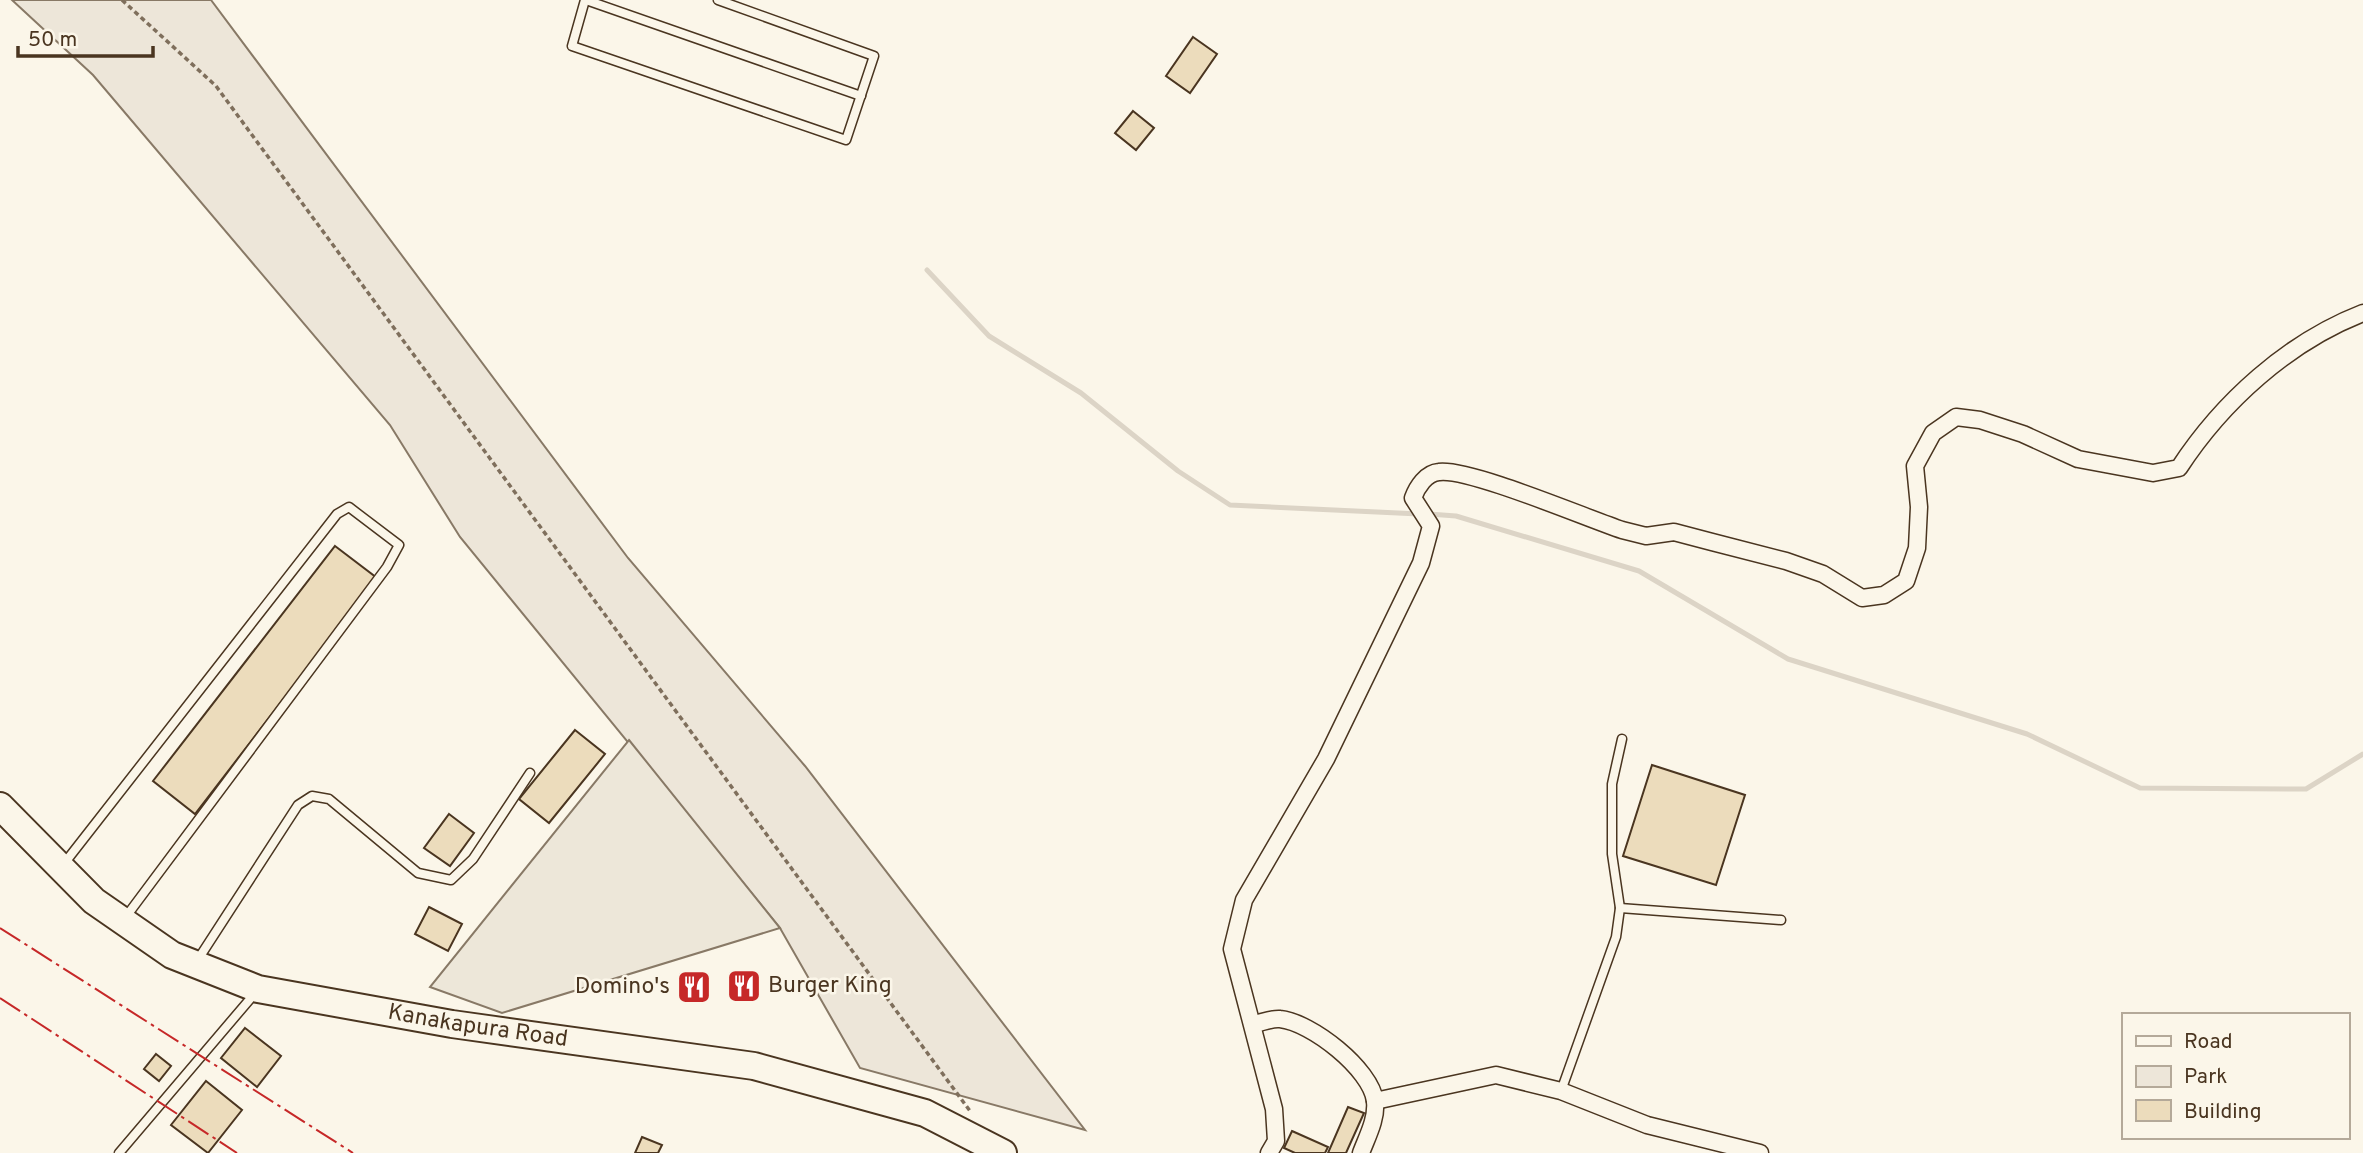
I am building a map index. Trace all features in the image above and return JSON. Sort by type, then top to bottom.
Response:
[{"type":"highway","name":"Kanakapura Road","points":[[0,806],[94,901],[172,955],[258,989],[452,1024],[754,1066],[925,1113],[1003,1153]]},
{"type":"street","points":[[1269,1153],[1276,1141],[1274,1109],[1232,950],[1244,900],[1326,759],[1421,563],[1431,526],[1413,498],[1426,477],[1439,472],[1480,480],[1622,530],[1646,536],[1674,533],[1713,542],[1786,561],[1823,575],[1862,598],[1884,595],[1906,581],[1917,548],[1919,507],[1915,466],[1933,433],[1955,416],[1980,420],[2023,434],[2078,459],[2153,473],[2179,468],[2200,437],[2244,388],[2312,338],[2363,313]]},
{"type":"street","points":[[1253,1024],[1280,1019],[1314,1032],[1350,1059],[1368,1080],[1375,1101],[1372,1127],[1361,1153]]},
{"type":"street","points":[[1375,1101],[1496,1075],[1562,1091],[1647,1125],[1760,1153]]},
{"type":"lane","points":[[718,0],[874,56],[861,96],[846,140],[572,46],[585,0],[861,96]]},
{"type":"lane","points":[[61,868],[337,513],[349,507],[399,545],[387,567],[123,920]]},
{"type":"lane","points":[[1562,1091],[1616,937],[1620,908],[1612,854],[1612,784],[1622,739]]},
{"type":"lane","points":[[195,964],[298,805],[312,796],[329,799],[418,873],[451,880],[473,859],[530,773]]},
{"type":"lane","points":[[1620,908],[1781,920]]},
{"type":"lane","points":[[118,1153],[258,989]]},
{"type":"path","points":[[122,0],[216,86],[976,1119]]},
{"type":"green space","points":[[12,0],[211,0],[628,558],[805,766],[1085,1130],[860,1068],[780,928],[460,537],[390,425],[93,75]]},
{"type":"shaded area","points":[[629,740],[780,928],[502,1013],[430,987]]},
{"type":"building","points":[[1193,37],[1217,54],[1190,93],[1166,76]]},
{"type":"building","points":[[1133,111],[1154,128],[1136,150],[1115,133]]},
{"type":"building","points":[[335,546],[377,578],[195,814],[153,781]]},
{"type":"building","points":[[575,730],[605,754],[549,823],[519,799]]},
{"type":"building","points":[[1652,765],[1745,795],[1716,885],[1623,856]]},
{"type":"building","points":[[449,814],[474,833],[450,866],[424,848]]},
{"type":"building","points":[[429,907],[462,924],[448,951],[415,934]]},
{"type":"building","points":[[245,1028],[281,1056],[257,1087],[221,1058]]},
{"type":"building","points":[[156,1054],[171,1066],[159,1081],[144,1069]]},
{"type":"building","points":[[206,1081],[242,1110],[208,1153],[171,1125]]},
{"type":"building","points":[[1348,1107],[1364,1113],[1346,1153],[1328,1153]]},
{"type":"building","points":[[1292,1131],[1328,1147],[1325,1153],[1295,1153],[1284,1148]]},
{"type":"building","points":[[642,1137],[662,1145],[658,1153],[635,1153]]},
{"type":"waterway","points":[[927,270],[989,336],[1081,393],[1178,471],[1230,505],[1419,514]]},
{"type":"waterway","points":[[1429,514],[1456,516],[1639,571],[1788,659],[2027,734],[2140,788],[2306,789],[2363,754]]},
{"type":"power","points":[[0,928],[353,1153]]},
{"type":"power","points":[[0,998],[237,1153]]},
{"type":"place","name":"Burger King","points":[[744,986]]},
{"type":"place","name":"Domino's","points":[[694,987]]}]
